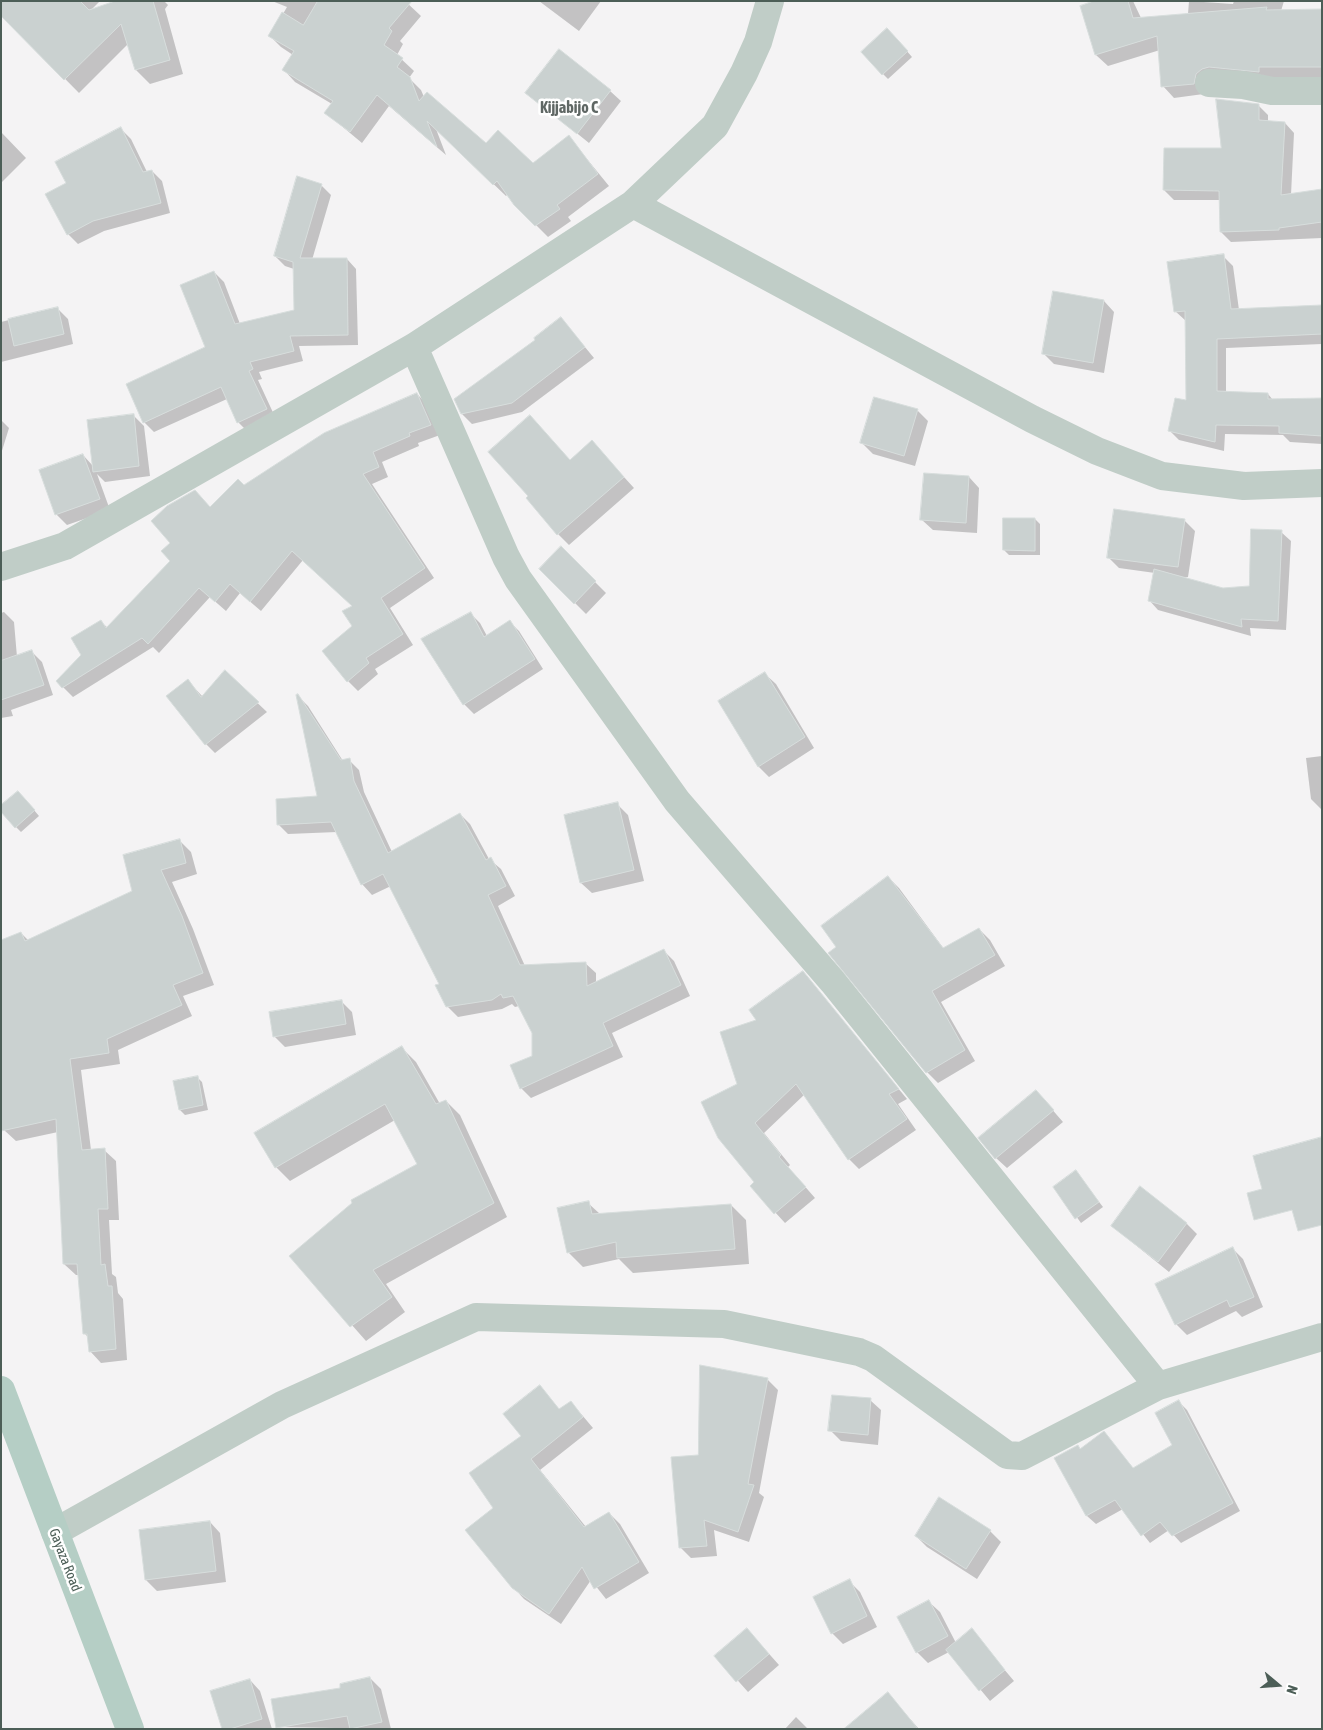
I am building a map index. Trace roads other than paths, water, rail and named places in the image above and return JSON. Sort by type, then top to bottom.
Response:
[{"type":"main road","name":"Gayaza Road","points":[[1,1390],[130,1729]]},
{"type":"street","points":[[1,568],[65,546],[414,347],[633,204],[715,126],[744,73],[758,42],[770,1]]},
{"type":"street","points":[[1209,83],[1243,85],[1272,91],[1322,91]]},
{"type":"street","points":[[633,204],[1023,414],[1097,450],[1162,476],[1244,486],[1322,483]]},
{"type":"street","points":[[414,347],[506,557],[518,579],[671,793],[833,982],[1158,1386]]},
{"type":"street","points":[[55,1532],[282,1404],[476,1317],[724,1324],[858,1352],[873,1358],[1007,1455],[1014,1456],[1022,1456],[1158,1386],[1322,1336]]},
{"type":"district","name":"Kijjabijo C","points":[[569,108]]}]
